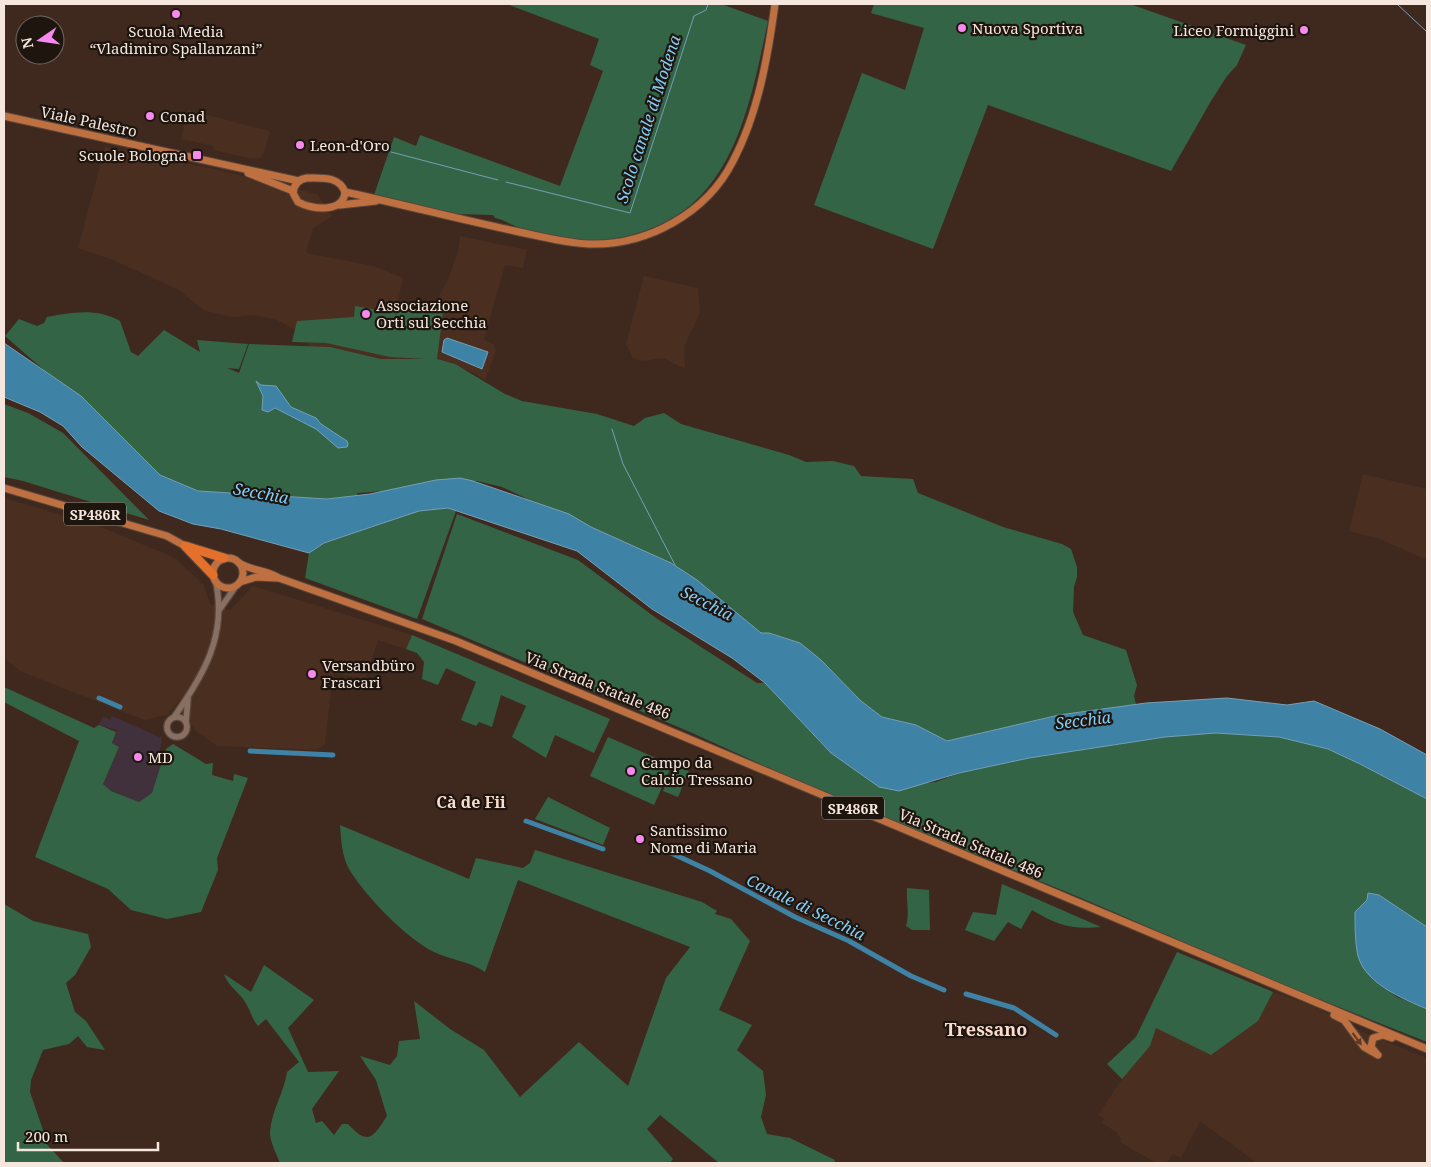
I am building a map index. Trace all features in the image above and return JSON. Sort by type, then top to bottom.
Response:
[{"type":"highway","name":"SP486R","points":[[185,546],[224,558]]},
{"type":"highway","name":"SP486R","points":[[185,546],[214,579]]},
{"type":"main road","name":"Viale Palestro","points":[[4,116],[299,180],[307,178],[332,180],[342,185],[345,192],[579,244],[607,244],[658,230],[677,220],[698,205],[716,188],[733,162],[753,108],[771,36],[775,4]]},
{"type":"main road","name":"Viale Palestro","points":[[168,153],[171,156],[249,173],[293,191],[294,197],[302,204],[326,207],[340,205]]},
{"type":"main road","points":[[293,191],[299,180]]},
{"type":"main road","points":[[345,192],[340,205],[376,200]]},
{"type":"main road","name":"SP486R","points":[[4,488],[168,536],[185,546]]},
{"type":"main road","points":[[214,579],[216,562],[224,558]]},
{"type":"main road","name":"SP486R","points":[[224,558],[230,558],[246,568],[268,572],[279,578]]},
{"type":"main road","points":[[238,584],[243,572],[239,563]]},
{"type":"main road","name":"SP486R","points":[[214,579],[225,588],[256,577],[279,578]]},
{"type":"main road","name":"Via Strada Statale 486","points":[[279,578],[456,641],[686,736],[1310,1001],[1426,1048]]},
{"type":"main road","points":[[1310,1001],[1319,1008],[1344,1020],[1364,1047],[1378,1055],[1371,1042],[1377,1036],[1388,1036],[1426,1048]]},
{"type":"street","points":[[188,698],[187,732],[182,737],[175,738],[169,733],[167,728],[169,721],[188,698],[204,670],[216,640],[220,609],[214,579]]},
{"type":"street","points":[[220,609],[238,584]]},
{"type":"street","points":[[174,717],[182,718],[186,722]]},
{"type":"shaded area","points":[[188,110],[270,131],[264,153],[260,158],[253,159],[213,150],[213,146],[181,139]]},
{"type":"shaded area","points":[[105,147],[214,169],[317,194],[332,216],[313,228],[306,253],[374,266],[403,278],[397,306],[430,312],[447,282],[458,252],[460,236],[527,250],[523,268],[505,265],[484,339],[494,345],[496,351],[485,380],[472,372],[434,359],[410,361],[381,359],[309,348],[307,336],[275,319],[253,315],[233,317],[205,311],[177,289],[111,259],[78,248]]},
{"type":"shaded area","points":[[644,276],[698,288],[700,312],[684,347],[685,369],[663,358],[643,361],[633,358],[626,344]]},
{"type":"shaded area","points":[[1363,474],[1427,489],[1427,560],[1380,539],[1349,531]]},
{"type":"shaded area","points":[[4,498],[99,526],[175,558],[204,585],[210,604],[230,610],[253,586],[412,635],[406,649],[378,640],[365,679],[333,673],[325,744],[318,750],[217,746],[197,732],[189,721],[190,708],[180,700],[167,715],[144,720],[20,671],[4,658]]},
{"type":"shaded area","points":[[103,716],[110,720],[112,716],[162,738],[160,769],[152,793],[139,802],[111,791],[103,784],[119,747],[112,743],[117,730],[99,725]]},
{"type":"shaded area","points":[[1273,992],[1313,1006],[1367,1034],[1427,1058],[1427,1163],[1257,1163],[1200,1121],[1181,1158],[1173,1154],[1166,1163],[1156,1163],[1120,1142],[1121,1139],[1116,1132],[1102,1123],[1104,1119],[1098,1115],[1130,1067],[1150,1046],[1156,1028],[1244,1029],[1258,1021]]},
{"type":"green space","points":[[507,4],[721,4],[768,21],[754,83],[734,144],[719,172],[701,196],[677,216],[647,230],[616,238],[583,240],[520,228],[495,218],[493,215],[456,214],[374,195],[394,137],[416,146],[420,135],[560,186],[603,71],[590,65],[599,39]]},
{"type":"green space","points":[[874,4],[1130,4],[1246,45],[1237,65],[1227,76],[1211,101],[1171,171],[988,105],[933,249],[814,205],[862,73],[905,90],[924,28],[871,13]]},
{"type":"green space","points":[[380,304],[443,312],[437,359],[455,364],[505,394],[522,401],[597,414],[634,426],[645,418],[664,413],[681,424],[789,455],[806,462],[833,461],[854,466],[861,476],[913,479],[918,493],[1003,527],[1062,544],[1071,549],[1077,567],[1073,612],[1083,635],[1126,650],[1137,685],[1134,696],[1137,709],[1094,715],[1087,711],[1059,715],[947,741],[916,725],[882,717],[861,701],[821,660],[769,633],[761,633],[697,580],[671,563],[595,531],[502,487],[477,481],[459,481],[408,489],[358,493],[356,496],[327,499],[198,491],[160,475],[81,396],[46,372],[5,336],[19,319],[37,326],[44,323],[47,317],[84,312],[103,314],[120,321],[131,352],[138,356],[164,330],[200,352],[197,340],[248,344],[239,369],[227,368],[239,373],[249,344],[330,347],[381,359],[426,359],[390,357],[326,343],[292,342],[297,321],[354,317],[355,306],[378,310]]},
{"type":"green space","points":[[4,404],[28,413],[63,433],[149,520],[23,481],[4,477]]},
{"type":"green space","points":[[448,508],[456,511],[417,619],[305,578],[309,553],[324,543],[419,511]]},
{"type":"green space","points":[[457,514],[578,560],[656,618],[757,683],[765,683],[831,753],[879,787],[936,782],[959,773],[1029,758],[1165,737],[1216,733],[1279,737],[1328,749],[1427,799],[1427,927],[1379,895],[1368,893],[1367,900],[1355,912],[1357,951],[1382,986],[1397,997],[1427,1009],[1427,1042],[1276,982],[1081,898],[800,782],[690,732],[422,619]]},
{"type":"green space","points":[[412,635],[610,719],[594,753],[555,735],[546,758],[512,737],[526,706],[501,695],[492,727],[479,722],[476,726],[461,720],[476,682],[446,668],[438,685],[422,679],[424,662],[417,653],[406,649]]},
{"type":"green space","points":[[4,687],[94,728],[99,725],[116,732],[112,743],[119,747],[103,784],[111,791],[139,802],[152,793],[166,749],[173,744],[206,764],[213,763],[212,775],[233,781],[234,774],[248,778],[217,858],[218,870],[201,912],[167,919],[131,910],[108,889],[35,857],[79,741],[4,702]]},
{"type":"green space","name":"Campo da Calcio Tressano","points":[[608,737],[672,765],[654,805],[590,776]]},
{"type":"green space","points":[[674,765],[689,771],[678,797],[663,791]]},
{"type":"green space","points":[[548,797],[610,828],[603,845],[535,819]]},
{"type":"green space","points":[[340,825],[469,879],[476,858],[523,868],[530,863],[535,850],[702,902],[717,911],[715,914],[731,919],[750,941],[719,1010],[752,1025],[737,1050],[763,1071],[766,1095],[761,1117],[767,1134],[790,1138],[835,1160],[834,1163],[719,1163],[660,1115],[647,1129],[673,1159],[670,1163],[280,1163],[271,1140],[271,1125],[287,1072],[299,1062],[266,1019],[258,1026],[245,1002],[229,984],[224,974],[251,992],[264,965],[314,1000],[288,1028],[308,1072],[339,1071],[312,1109],[316,1123],[322,1121],[334,1135],[342,1124],[348,1124],[365,1137],[374,1134],[387,1116],[376,1080],[360,1056],[390,1065],[397,1056],[399,1041],[420,1039],[414,1001],[450,1029],[484,1050],[520,1097],[579,1042],[628,1086],[666,978],[690,947],[518,880],[485,972],[473,965],[447,957],[423,946],[387,916],[365,892],[349,869],[343,853]]},
{"type":"green space","points":[[1002,884],[1101,927],[1073,927],[1057,923],[1032,910],[1021,929],[1008,922],[994,941],[965,930],[973,912],[996,915]]},
{"type":"green space","points":[[907,888],[929,890],[930,930],[912,930],[906,926],[908,916]]},
{"type":"green space","points":[[4,904],[33,921],[88,934],[91,947],[75,975],[66,983],[75,1012],[86,1021],[105,1050],[87,1047],[78,1036],[69,1044],[43,1050],[31,1080],[30,1092],[43,1130],[43,1140],[64,1163],[4,1163]]},
{"type":"green space","points":[[1177,952],[1273,992],[1258,1021],[1211,1055],[1156,1028],[1150,1046],[1122,1079],[1107,1064],[1136,1037]]},
{"type":"water","points":[[447,338],[488,352],[482,369],[442,352],[444,340]]},
{"type":"water","name":"Secchia","points":[[4,343],[81,396],[160,475],[198,491],[327,499],[370,494],[436,480],[460,478],[569,514],[591,527],[671,563],[697,580],[761,633],[769,633],[800,643],[821,660],[861,701],[882,717],[916,725],[947,741],[1059,715],[1146,703],[1227,698],[1287,705],[1314,701],[1380,729],[1427,755],[1427,799],[1328,749],[1279,737],[1216,733],[1165,737],[1029,758],[959,773],[899,791],[879,787],[831,753],[765,683],[732,658],[652,609],[577,551],[448,508],[419,511],[324,543],[309,553],[221,529],[193,524],[159,511],[82,447],[63,426],[40,412],[4,397]]},
{"type":"water","points":[[256,381],[261,385],[276,386],[291,407],[316,418],[321,424],[347,441],[347,447],[338,448],[316,429],[275,408],[268,412],[262,410],[263,396]]},
{"type":"water","points":[[1368,893],[1379,895],[1427,927],[1427,1009],[1384,988],[1366,972],[1360,962],[1356,942],[1355,912],[1367,900]]},
{"type":"waterway","name":"Scolo canale di Modena","points":[[506,182],[630,213],[694,16],[706,10],[708,4]]},
{"type":"waterway","points":[[1397,4],[1427,32]]},
{"type":"waterway","name":"Scolo canale di Modena","points":[[391,152],[498,180]]},
{"type":"waterway","name":"Scolo canale di Modena","points":[[612,429],[623,464],[675,565]]},
{"type":"waterway","name":"Canale di Secchia","points":[[99,698],[120,707]]},
{"type":"waterway","name":"Canale di Secchia","points":[[250,751],[333,755]]},
{"type":"waterway","name":"Canale di Secchia","points":[[526,821],[603,849]]},
{"type":"waterway","name":"Canale di Secchia","points":[[658,847],[710,871],[795,917],[849,941],[911,976],[944,990]]},
{"type":"waterway","name":"Canale di Secchia","points":[[966,994],[1014,1008],[1056,1035]]},
{"type":"place","name":"Scuola Media “Vladimiro Spallanzani”","points":[[176,14]]},
{"type":"place","name":"Nuova Sportiva","points":[[962,28]]},
{"type":"place","name":"Liceo Formiggini","points":[[1304,30]]},
{"type":"place","name":"Conad","points":[[150,116]]},
{"type":"place","name":"Leon-d'Oro","points":[[300,145]]},
{"type":"place","name":"Scuole Bologna","points":[[197,155]]},
{"type":"place","name":"Associazione Orti sul Secchia","points":[[366,314]]},
{"type":"place","name":"Versandbüro Frascari","points":[[312,674]]},
{"type":"place","name":"MD","points":[[138,757]]},
{"type":"place","name":"Campo da Calcio Tressano","points":[[631,771]]},
{"type":"place","name":"Santissimo Nome di Maria","points":[[640,839]]},
{"type":"district","name":"Cà de Fii","points":[[471,802]]},
{"type":"district","name":"Tressano","points":[[986,1029]]}]
